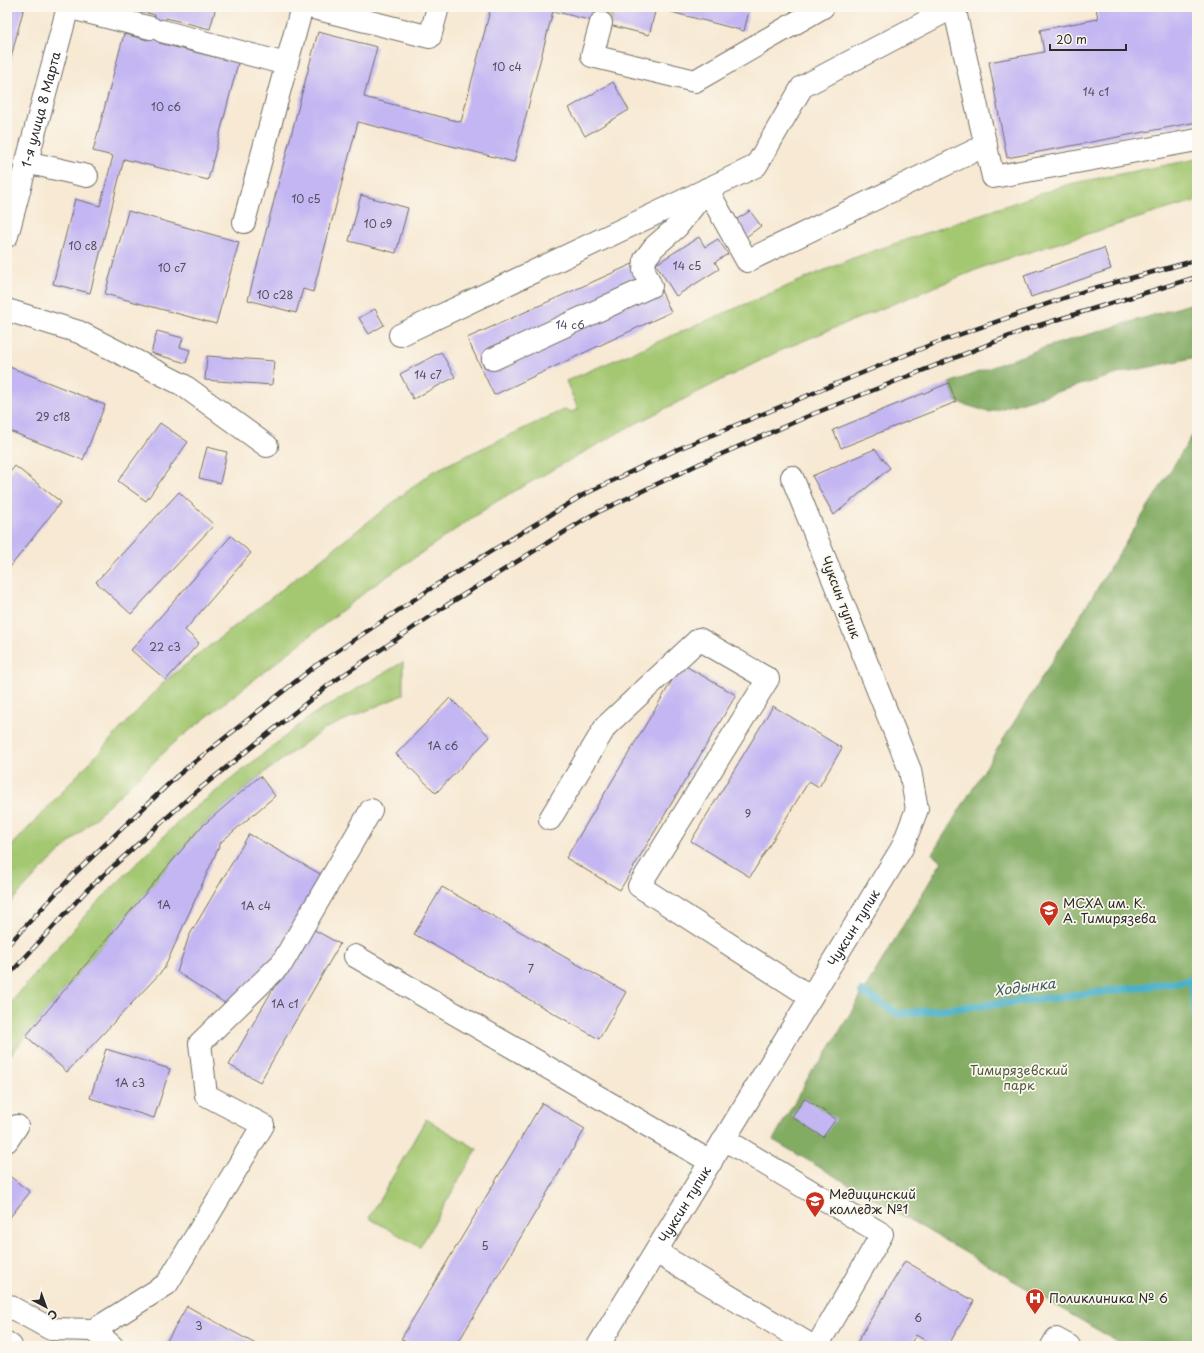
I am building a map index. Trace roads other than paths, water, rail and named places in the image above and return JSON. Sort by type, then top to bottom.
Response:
[{"type":"street","points":[[67,7],[286,64]]},
{"type":"street","name":"1-я улица 8 Марта","points":[[7,236],[67,7]]},
{"type":"street","points":[[244,222],[302,7]]},
{"type":"street","points":[[310,7],[430,37],[438,7]]},
{"type":"street","points":[[601,23],[592,56],[695,81],[823,7]]},
{"type":"street","points":[[400,335],[756,166],[802,87],[954,7],[993,177],[1197,140]]},
{"type":"street","points":[[707,189],[747,261],[986,145]]},
{"type":"street","points":[[26,162],[87,176]]},
{"type":"street","points":[[493,359],[651,286],[644,270],[645,259],[654,247],[677,227],[707,189]]},
{"type":"street","points":[[7,310],[79,332],[176,381],[267,446]]},
{"type":"street","name":"Чуксин тупик","points":[[598,1346],[902,848],[917,809],[910,770],[792,476]]},
{"type":"street","points":[[550,819],[606,726],[699,639],[768,679],[639,886],[811,997]]},
{"type":"street","points":[[7,1305],[51,1329],[94,1330],[167,1284],[263,1125],[206,1095],[200,1043],[282,963],[371,810]]},
{"type":"street","points":[[356,956],[711,1162]]},
{"type":"street","points":[[724,1140],[882,1234],[818,1346]]},
{"type":"street","points":[[656,1252],[812,1346]]},
{"type":"street","points":[[94,1330],[112,1346]]},
{"type":"street","points":[[1052,1346],[1056,1339],[1069,1346]]},
{"type":"street","points":[[7,1343],[11,1346]]},
{"type":"waterway","points":[[1191,980],[1197,1022]]},
{"type":"waterway","name":"Ходынка","points":[[862,992],[899,1014],[1061,997],[1197,980]]},
{"type":"tunnel","points":[[601,23],[605,7]]},
{"type":"railway","points":[[7,946],[72,876],[177,776],[315,666],[436,585],[583,495],[678,449],[930,345],[1087,290],[1197,260]]},
{"type":"railway","points":[[7,977],[87,890],[192,795],[330,684],[447,605],[592,515],[701,463],[813,414],[1030,328],[1197,277]]},
{"type":"place","name":"МСХА им. К. А. Тимирязева","points":[[1049,927]]},
{"type":"place","name":"Медицинский колледж №1","points":[[815,1218]]},
{"type":"place","name":"Поликлиника № 6","points":[[1035,1315]]},
{"type":"park label","name":"Тимирязевский парк","points":[[1019,1078]]}]
